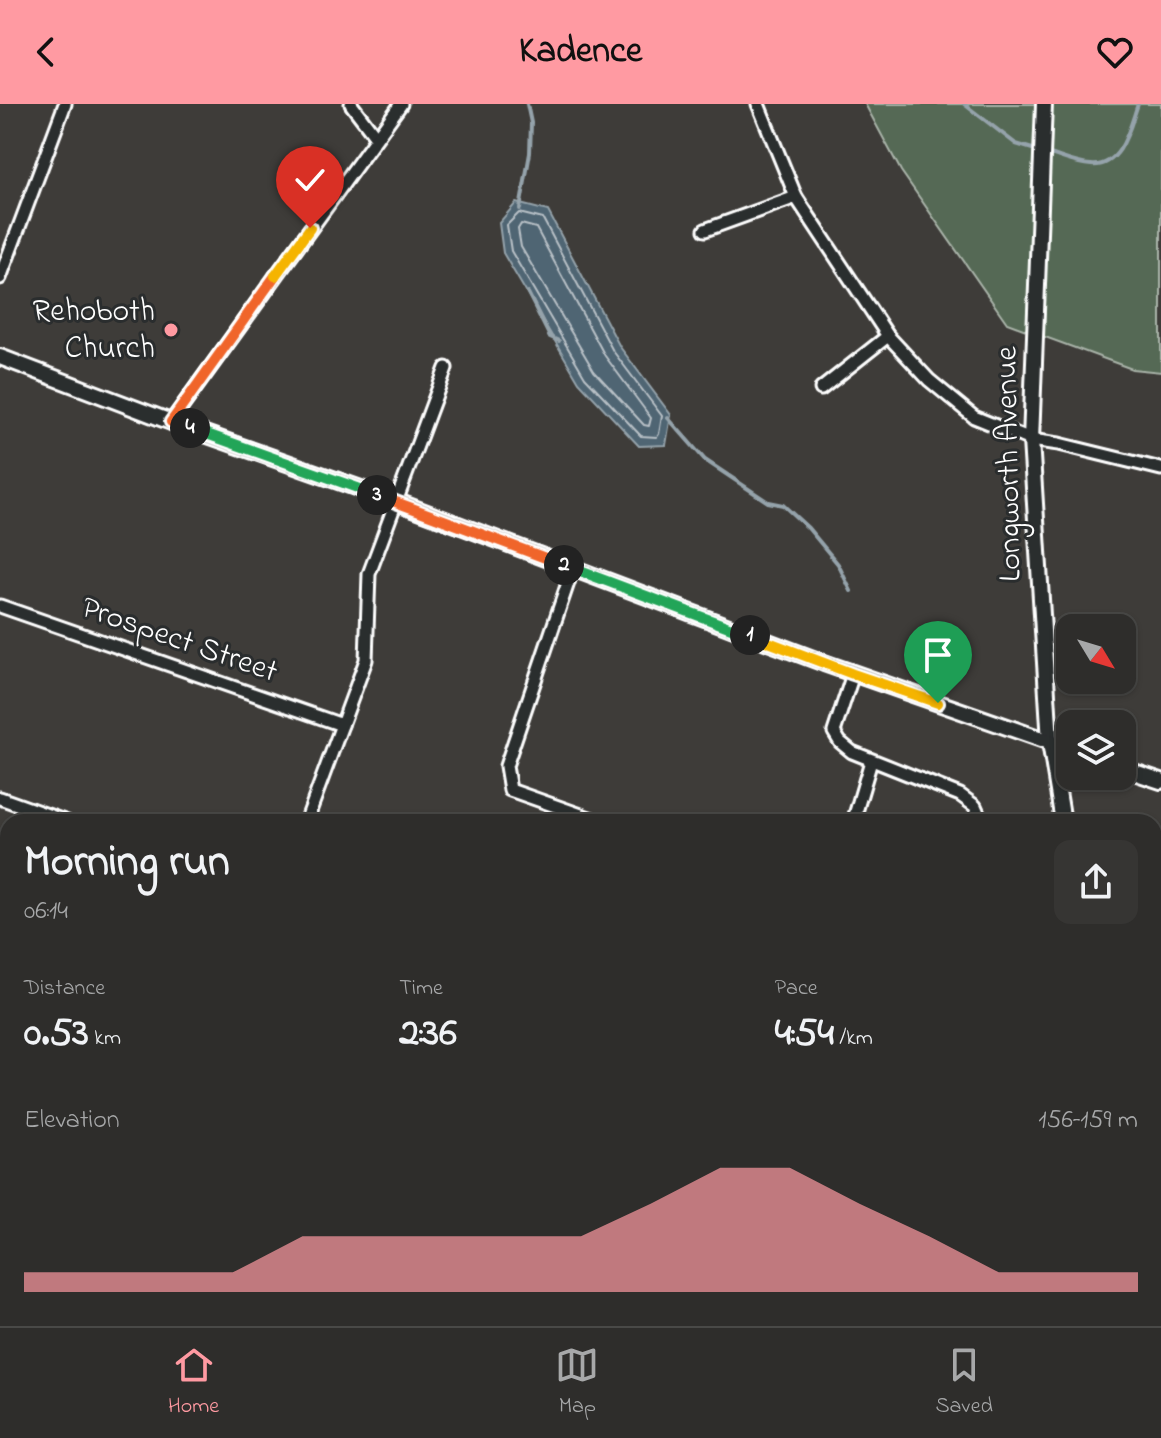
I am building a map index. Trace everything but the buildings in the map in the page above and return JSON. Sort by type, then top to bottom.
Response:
[{"type":"street","points":[[0,278],[65,104]]},
{"type":"street","points":[[351,104],[376,137]]},
{"type":"street","points":[[171,422],[401,104]]},
{"type":"street","points":[[758,104],[796,197],[888,336],[929,380],[974,417],[1031,440],[1161,469]]},
{"type":"street","name":"Longworth Avenue","points":[[1044,104],[1031,440],[1050,742],[1062,814]]},
{"type":"street","points":[[705,230],[796,197]]},
{"type":"street","points":[[821,389],[888,336]]},
{"type":"street","points":[[0,357],[171,422],[395,501],[853,674],[1056,744]]},
{"type":"street","points":[[309,814],[366,660],[369,574],[446,368]]},
{"type":"street","points":[[573,568],[506,766],[510,790],[578,814]]},
{"type":"street","name":"Prospect Street","points":[[0,606],[342,725]]},
{"type":"street","points":[[853,674],[834,732],[840,742],[871,761],[960,795],[975,806],[978,814]]},
{"type":"street","points":[[855,814],[871,761]]},
{"type":"street","points":[[1136,773],[1161,781]]},
{"type":"street","points":[[0,798],[45,814]]},
{"type":"green space","points":[[865,104],[1161,104],[1161,372],[1132,369],[1007,323],[901,171]]},
{"type":"water","points":[[516,203],[548,211],[620,347],[671,415],[666,445],[639,446],[579,382],[503,253],[499,223]]},
{"type":"waterway","points":[[520,209],[530,153],[531,123],[527,104]]},
{"type":"waterway","points":[[964,104],[1016,144],[1039,151]]},
{"type":"waterway","points":[[1047,153],[1091,165],[1110,160],[1123,144],[1138,104]]},
{"type":"waterway","points":[[528,293],[550,337],[559,341]]},
{"type":"waterway","points":[[668,418],[705,460],[768,502],[783,505],[808,528],[838,564],[851,591]]},
{"type":"place","name":"Rehoboth Church","points":[[171,330]]},
{"type":"route","points":[[310,228],[171,422],[395,501],[938,703]]}]
